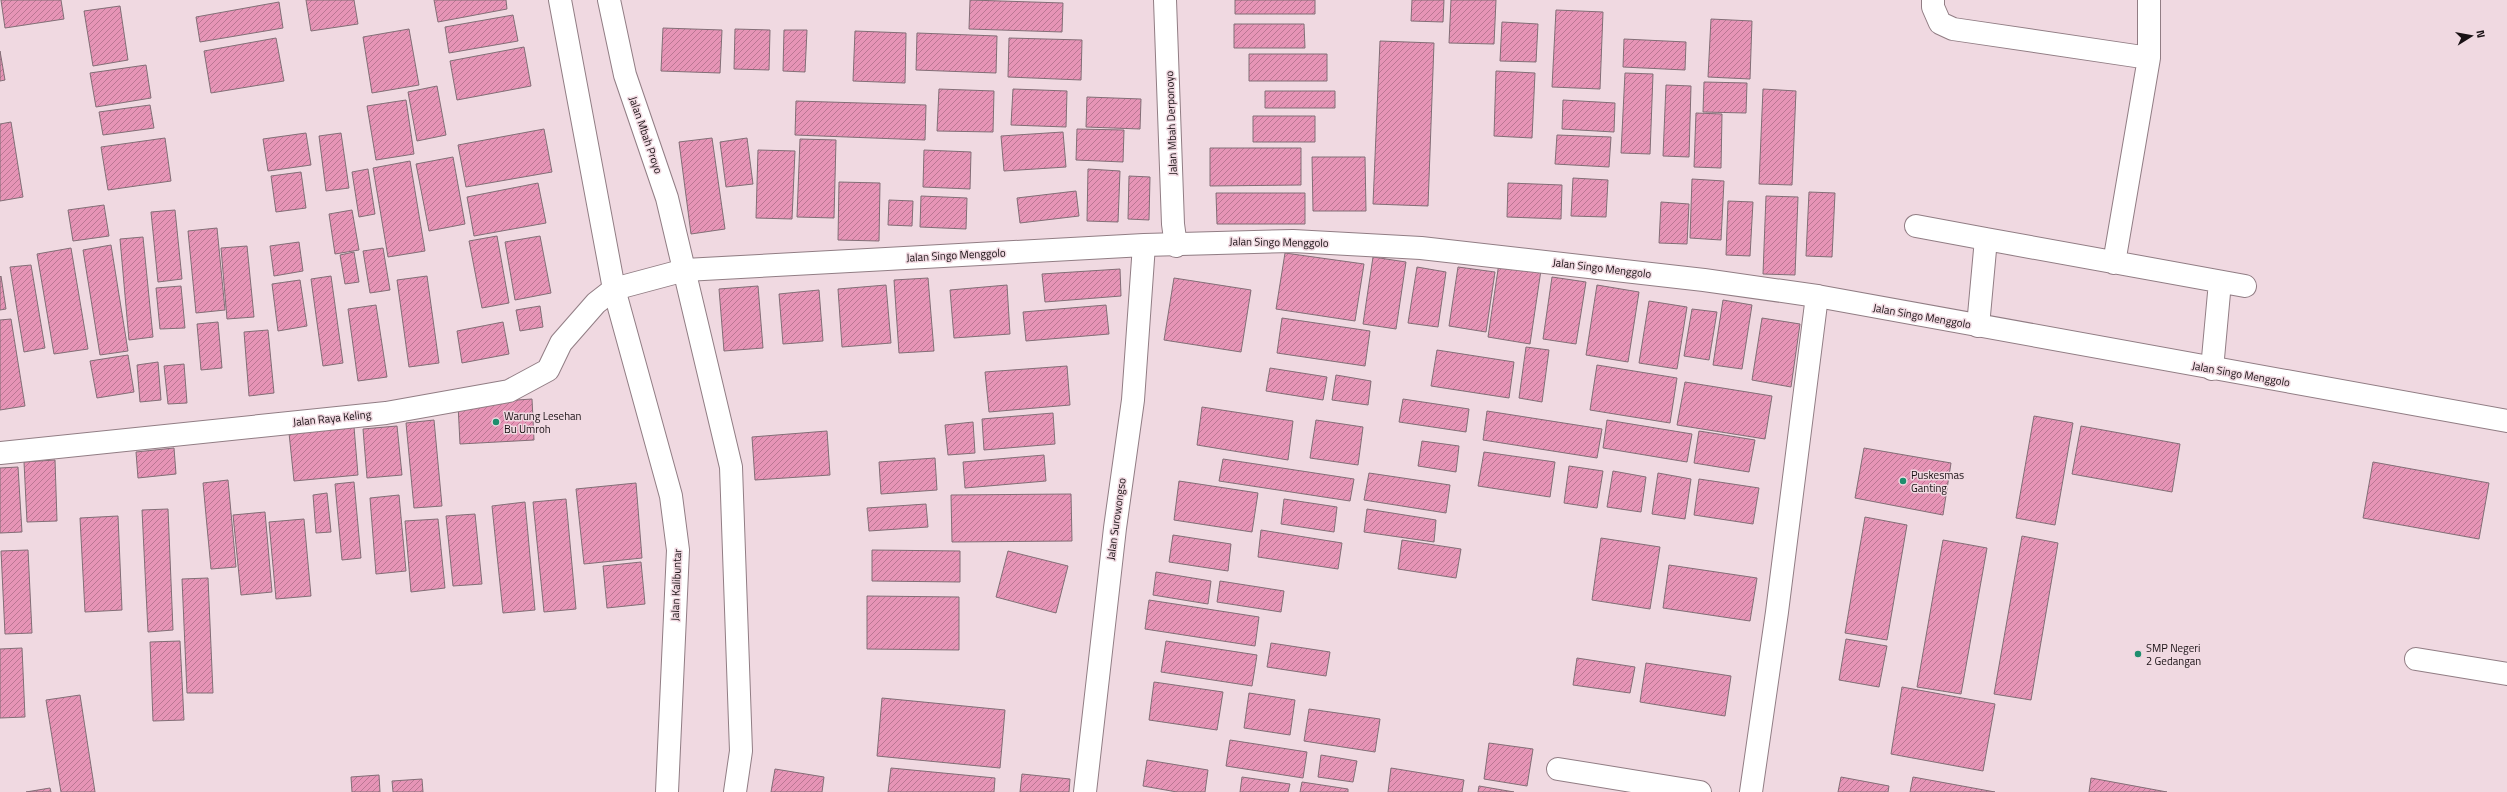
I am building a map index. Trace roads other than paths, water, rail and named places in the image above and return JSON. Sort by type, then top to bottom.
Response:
[{"type":"street","name":"Jalan Kalibuntar","points":[[560,0],[617,289],[671,496],[678,550],[667,792]]},
{"type":"street","name":"Jalan Mbah Proyo","points":[[609,0],[625,75],[667,198],[683,271],[731,467],[741,750],[735,792]]},
{"type":"street","name":"Jalan Mbah Derponoyo","points":[[1165,0],[1173,224],[1176,246]]},
{"type":"street","points":[[1933,0],[1933,7],[1940,23],[1953,29],[2149,58]]},
{"type":"street","points":[[2114,263],[2149,58],[2149,0]]},
{"type":"street","points":[[1916,226],[2245,286]]},
{"type":"street","points":[[1978,326],[1986,239]]},
{"type":"street","name":"Jalan Singo Menggolo","points":[[617,289],[683,271],[1144,245],[1176,246],[1218,241],[1294,241],[1421,248],[1704,280],[1825,298],[2507,421]]},
{"type":"street","name":"Jalan Surowongso","points":[[1085,792],[1115,528],[1133,400],[1144,245]]},
{"type":"street","points":[[2212,369],[2220,282]]},
{"type":"street","name":"Jalan Raya Keling","points":[[0,453],[386,413],[509,391],[548,370],[561,343],[596,303],[617,289]]},
{"type":"street","points":[[1751,792],[1825,298]]},
{"type":"street","points":[[2416,659],[2507,674]]},
{"type":"street","points":[[1558,769],[1700,792]]},
{"type":"place","name":"Warung Lesehan Bu Umroh","points":[[496,422]]},
{"type":"place","name":"Puskesmas Ganting","points":[[1903,481]]},
{"type":"place","name":"SMP Negeri 2 Gedangan","points":[[2138,654]]}]
